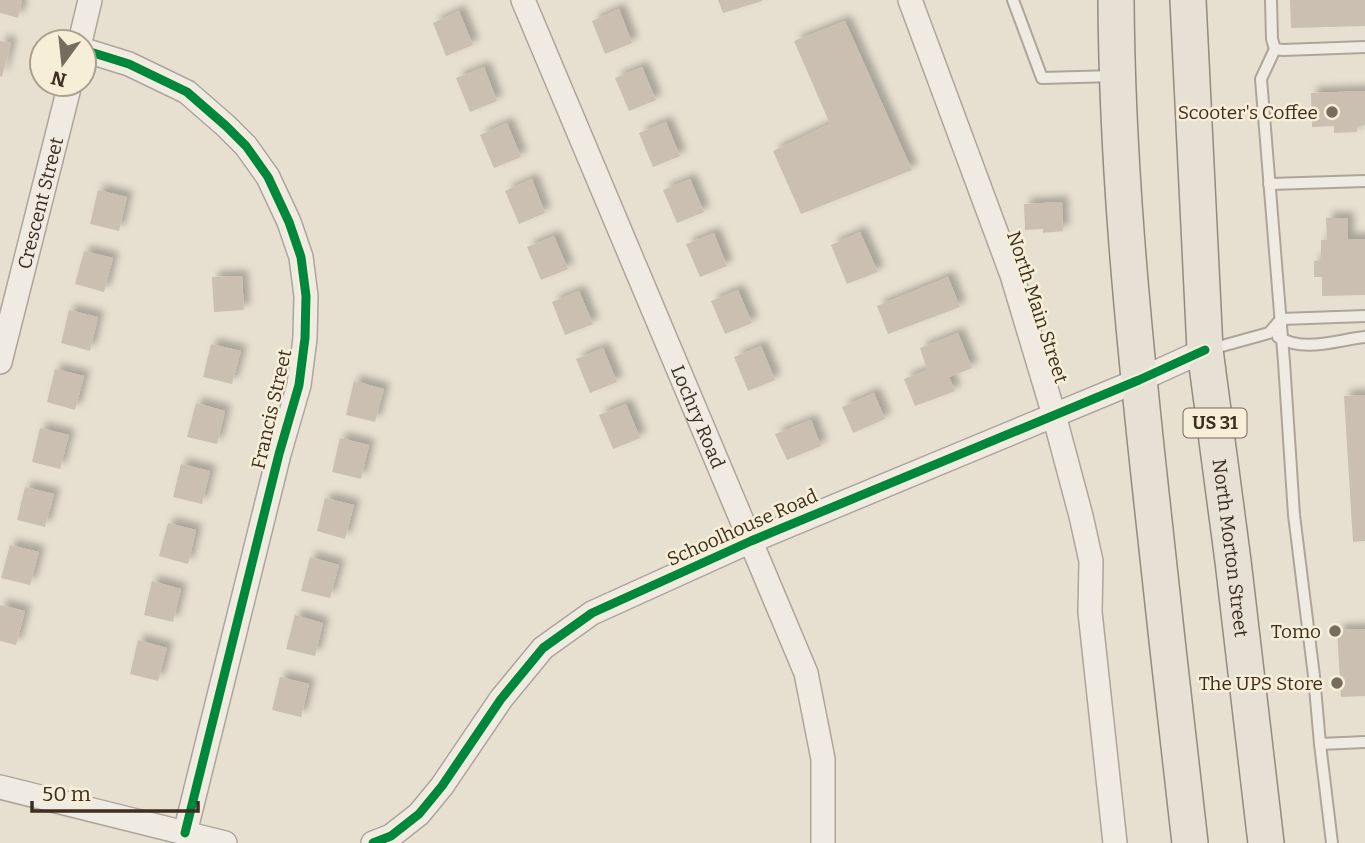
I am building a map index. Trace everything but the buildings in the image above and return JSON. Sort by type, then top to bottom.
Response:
[{"type":"main road","points":[[1116,0],[1125,225],[1139,380],[1190,843]]},
{"type":"main road","name":"North Morton Street","points":[[1188,0],[1205,350],[1266,843]]},
{"type":"street","points":[[83,28],[90,0]]},
{"type":"street","name":"Lochry Road","points":[[523,0],[806,673],[823,759],[822,843]]},
{"type":"street","name":"North Main Street","points":[[909,0],[1012,275],[1055,415],[1081,516],[1091,561],[1090,612],[1115,843]]},
{"type":"street","name":"Francis Street","points":[[98,54],[130,64],[187,92],[246,146],[268,177],[289,222],[301,257],[306,296],[305,338],[299,385],[279,454],[185,832]]},
{"type":"street","name":"Crescent Street","points":[[0,362],[66,98]]},
{"type":"street","name":"Schoolhouse Road","points":[[373,843],[391,836],[419,814],[442,786],[501,699],[542,648],[592,613],[751,541],[1205,350]]},
{"type":"street","points":[[0,787],[225,843]]},
{"type":"lane","points":[[1013,0],[1042,78],[1117,76]]},
{"type":"lane","points":[[1271,0],[1272,39],[1275,48],[1261,79],[1283,340],[1294,516],[1332,843]]},
{"type":"lane","points":[[1275,48],[1365,47]]},
{"type":"lane","points":[[1269,184],[1365,181]]},
{"type":"lane","points":[[1205,350],[1269,333],[1281,319],[1365,316]]},
{"type":"lane","points":[[1269,333],[1289,344],[1322,345],[1365,337]]},
{"type":"lane","points":[[1320,744],[1365,742]]},
{"type":"cycle path","points":[[98,54],[129,64],[187,92],[246,146],[268,177],[289,222],[301,257],[306,296],[305,338],[299,385],[279,454],[185,833]]},
{"type":"cycle path","points":[[373,843],[391,836],[419,814],[442,786],[501,699],[543,648],[592,613],[751,541],[1205,350]]},
{"type":"place","name":"Scooter's Coffee","points":[[1332,112]]},
{"type":"place","name":"Tomo","points":[[1335,631]]},
{"type":"place","name":"The UPS Store","points":[[1337,683]]}]
